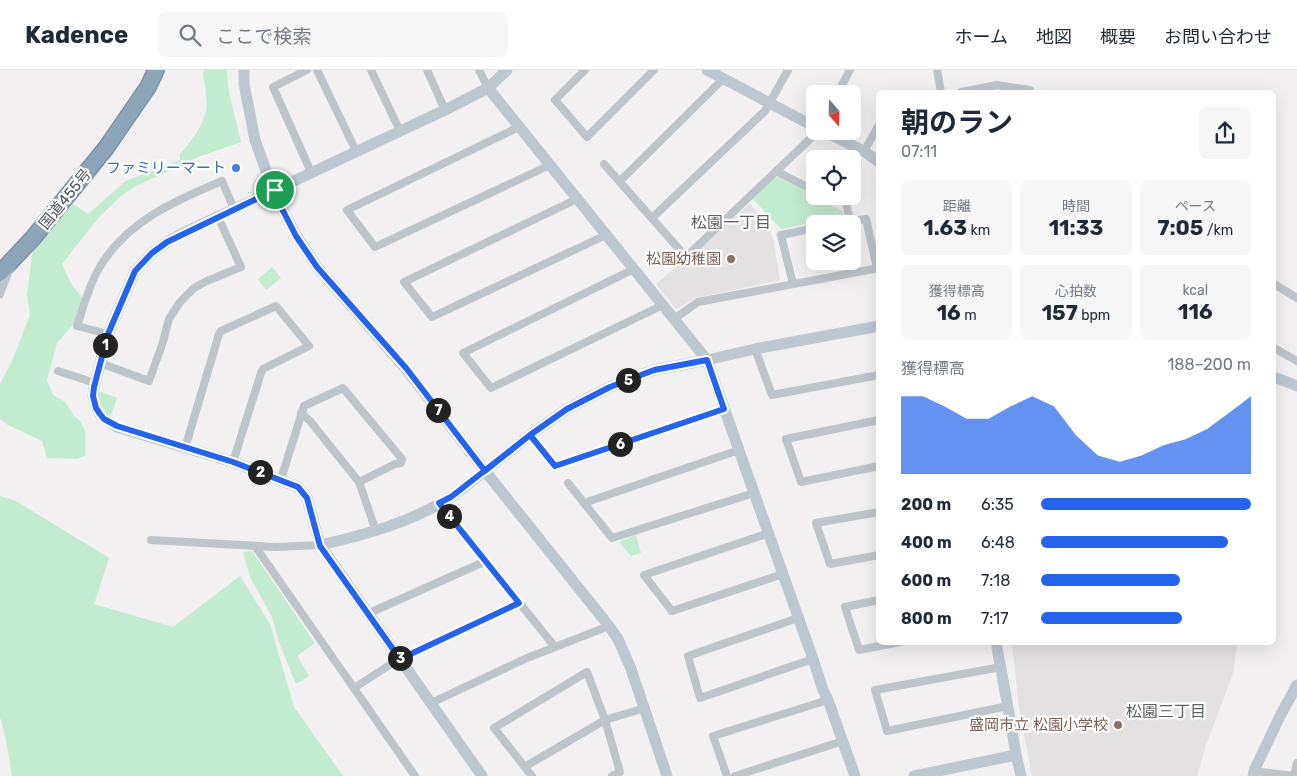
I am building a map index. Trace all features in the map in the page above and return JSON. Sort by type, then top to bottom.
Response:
[{"type":"highway","name":"国道455号","points":[[0,273],[33,238],[106,148],[148,87],[156,70]]},
{"type":"street","points":[[244,70],[244,84],[255,140],[279,203],[296,236],[317,267],[406,368],[618,638],[631,668],[668,776]]},
{"type":"street","points":[[306,70],[272,86],[311,172]]},
{"type":"street","points":[[317,70],[356,151]]},
{"type":"street","points":[[371,70],[400,131]]},
{"type":"street","points":[[427,70],[446,110]]},
{"type":"street","points":[[479,70],[488,88],[707,360],[855,776]]},
{"type":"street","points":[[482,776],[320,546],[307,498],[298,487],[233,462],[117,426],[104,419],[98,411],[93,396],[108,334],[135,271],[152,253],[167,242],[218,216],[446,110],[488,88],[507,70]]},
{"type":"street","points":[[585,70],[555,100],[587,137],[654,70]]},
{"type":"street","points":[[707,70],[806,121]]},
{"type":"street","points":[[652,218],[765,111],[788,70]]},
{"type":"street","points":[[842,85],[850,70]]},
{"type":"street","points":[[937,70],[941,90]]},
{"type":"street","points":[[620,181],[723,79]]},
{"type":"street","points":[[972,90],[998,85],[1030,90]]},
{"type":"street","points":[[519,126],[347,210],[375,247],[550,165]]},
{"type":"street","points":[[865,152],[876,130]]},
{"type":"street","points":[[604,164],[686,256],[809,140]]},
{"type":"street","points":[[842,140],[876,160]]},
{"type":"street","points":[[776,171],[806,186]]},
{"type":"street","points":[[108,334],[77,326],[86,296],[97,271],[107,256],[125,236],[149,216],[222,181],[234,209]]},
{"type":"street","points":[[577,199],[404,282],[432,317],[606,235]]},
{"type":"street","points":[[847,207],[849,215]]},
{"type":"street","points":[[100,363],[149,382],[169,319],[180,302],[194,288],[241,266],[218,216]]},
{"type":"street","points":[[861,220],[866,219],[876,260]]},
{"type":"street","points":[[793,284],[781,235],[806,230]]},
{"type":"street","points":[[0,294],[14,259]]},
{"type":"street","points":[[674,320],[698,302],[876,268]]},
{"type":"street","points":[[634,269],[463,353],[491,388],[663,305]]},
{"type":"street","points":[[1276,285],[1297,298]]},
{"type":"street","points":[[184,448],[219,334],[221,331],[276,306],[309,346],[269,366],[261,373],[233,462]]},
{"type":"street","points":[[151,540],[276,547],[320,546],[356,537],[411,518],[451,497],[530,435],[567,409],[610,387],[654,370],[876,327]]},
{"type":"street","points":[[755,349],[772,395],[876,376]]},
{"type":"street","points":[[1276,349],[1297,362]]},
{"type":"street","points":[[58,371],[95,383]]},
{"type":"street","points":[[1276,378],[1297,386]]},
{"type":"street","points":[[281,480],[304,406],[343,388],[402,459],[401,463],[395,464],[359,482]]},
{"type":"street","points":[[530,435],[555,466],[724,409]]},
{"type":"street","points":[[301,413],[310,421],[359,482],[376,531]]},
{"type":"street","points":[[876,421],[786,439],[801,482],[876,467]]},
{"type":"street","points":[[584,503],[739,450]]},
{"type":"street","points":[[568,483],[612,538],[754,493]]},
{"type":"street","points":[[439,503],[555,647]]},
{"type":"street","points":[[876,513],[816,523],[830,564],[876,556]]},
{"type":"street","points":[[769,533],[644,576],[672,611],[783,574]]},
{"type":"street","points":[[255,546],[415,776]]},
{"type":"street","points":[[367,614],[486,562]]},
{"type":"street","points":[[876,601],[845,607],[859,650],[885,645]]},
{"type":"street","points":[[354,688],[400,659],[519,603]]},
{"type":"street","points":[[798,618],[688,656],[700,698],[814,659]]},
{"type":"street","points":[[431,703],[527,658],[609,626]]},
{"type":"street","points":[[997,645],[1021,776]]},
{"type":"street","points":[[1001,667],[875,690],[887,731],[1008,706]]},
{"type":"street","points":[[532,776],[526,766],[494,728],[587,672],[605,720],[620,772],[612,776]]},
{"type":"street","points":[[1297,685],[1280,716],[1253,774],[1294,776],[1297,763]]},
{"type":"street","points":[[727,776],[713,736],[828,700]]},
{"type":"street","points":[[526,766],[605,720],[645,708]]},
{"type":"street","points":[[736,776],[843,741]]},
{"type":"street","points":[[914,776],[1016,755]]},
{"type":"shaded area","name":"松園幼稚園","points":[[750,204],[767,226],[773,238],[780,280],[695,298],[676,309],[656,284]]},
{"type":"shaded area","name":"盛岡市立 松園小学校","points":[[1012,645],[1237,645],[1233,674],[1207,742],[1197,776],[1032,776],[1019,708]]},
{"type":"green space","points":[[205,70],[227,70],[228,88],[241,142],[198,157],[134,187],[121,196],[99,217],[62,264],[70,282],[83,299],[77,320],[57,343],[47,380],[53,395],[65,402],[74,416],[81,422],[85,431],[85,456],[76,459],[47,458],[42,441],[8,425],[0,419],[0,384],[12,361],[30,315],[27,295],[33,249],[73,204],[88,214],[126,181],[180,160],[180,154],[197,132],[206,112],[207,102],[203,73]]},
{"type":"green space","points":[[780,177],[806,191],[806,205],[831,205],[842,211],[844,215],[806,215],[806,224],[781,229],[753,199],[774,178]]},
{"type":"green space","points":[[272,267],[281,278],[266,290],[258,279]]},
{"type":"green space","points":[[98,391],[117,398],[111,415],[105,410]]},
{"type":"green space","points":[[0,496],[16,501],[109,558],[94,604],[173,627],[240,576],[270,624],[294,707],[343,776],[12,776],[0,717]]},
{"type":"green space","points":[[636,535],[641,553],[631,556],[619,542]]},
{"type":"green space","points":[[252,551],[315,643],[298,655],[309,676],[296,684],[279,642],[272,617],[250,577],[243,552]]},
{"type":"place","name":"ファミリーマート","points":[[236,168]]},
{"type":"place","name":"松園幼稚園","points":[[731,259]]},
{"type":"place","name":"盛岡市立 松園小学校","points":[[1118,725]]},
{"type":"district","name":"松園一丁目","points":[[731,222]]},
{"type":"district","name":"松園三丁目","points":[[1166,711]]},
{"type":"route","points":[[275,190],[179,235],[152,253],[135,271],[108,334],[94,387],[93,396],[96,408],[104,419],[117,426],[233,462],[298,487],[307,498],[320,546],[400,659],[519,603],[439,503],[451,497],[485,471],[530,435],[567,409],[610,387],[654,370],[707,360],[724,409],[555,466],[530,435],[485,471],[406,368],[317,267],[296,236],[279,203],[275,190]]}]
